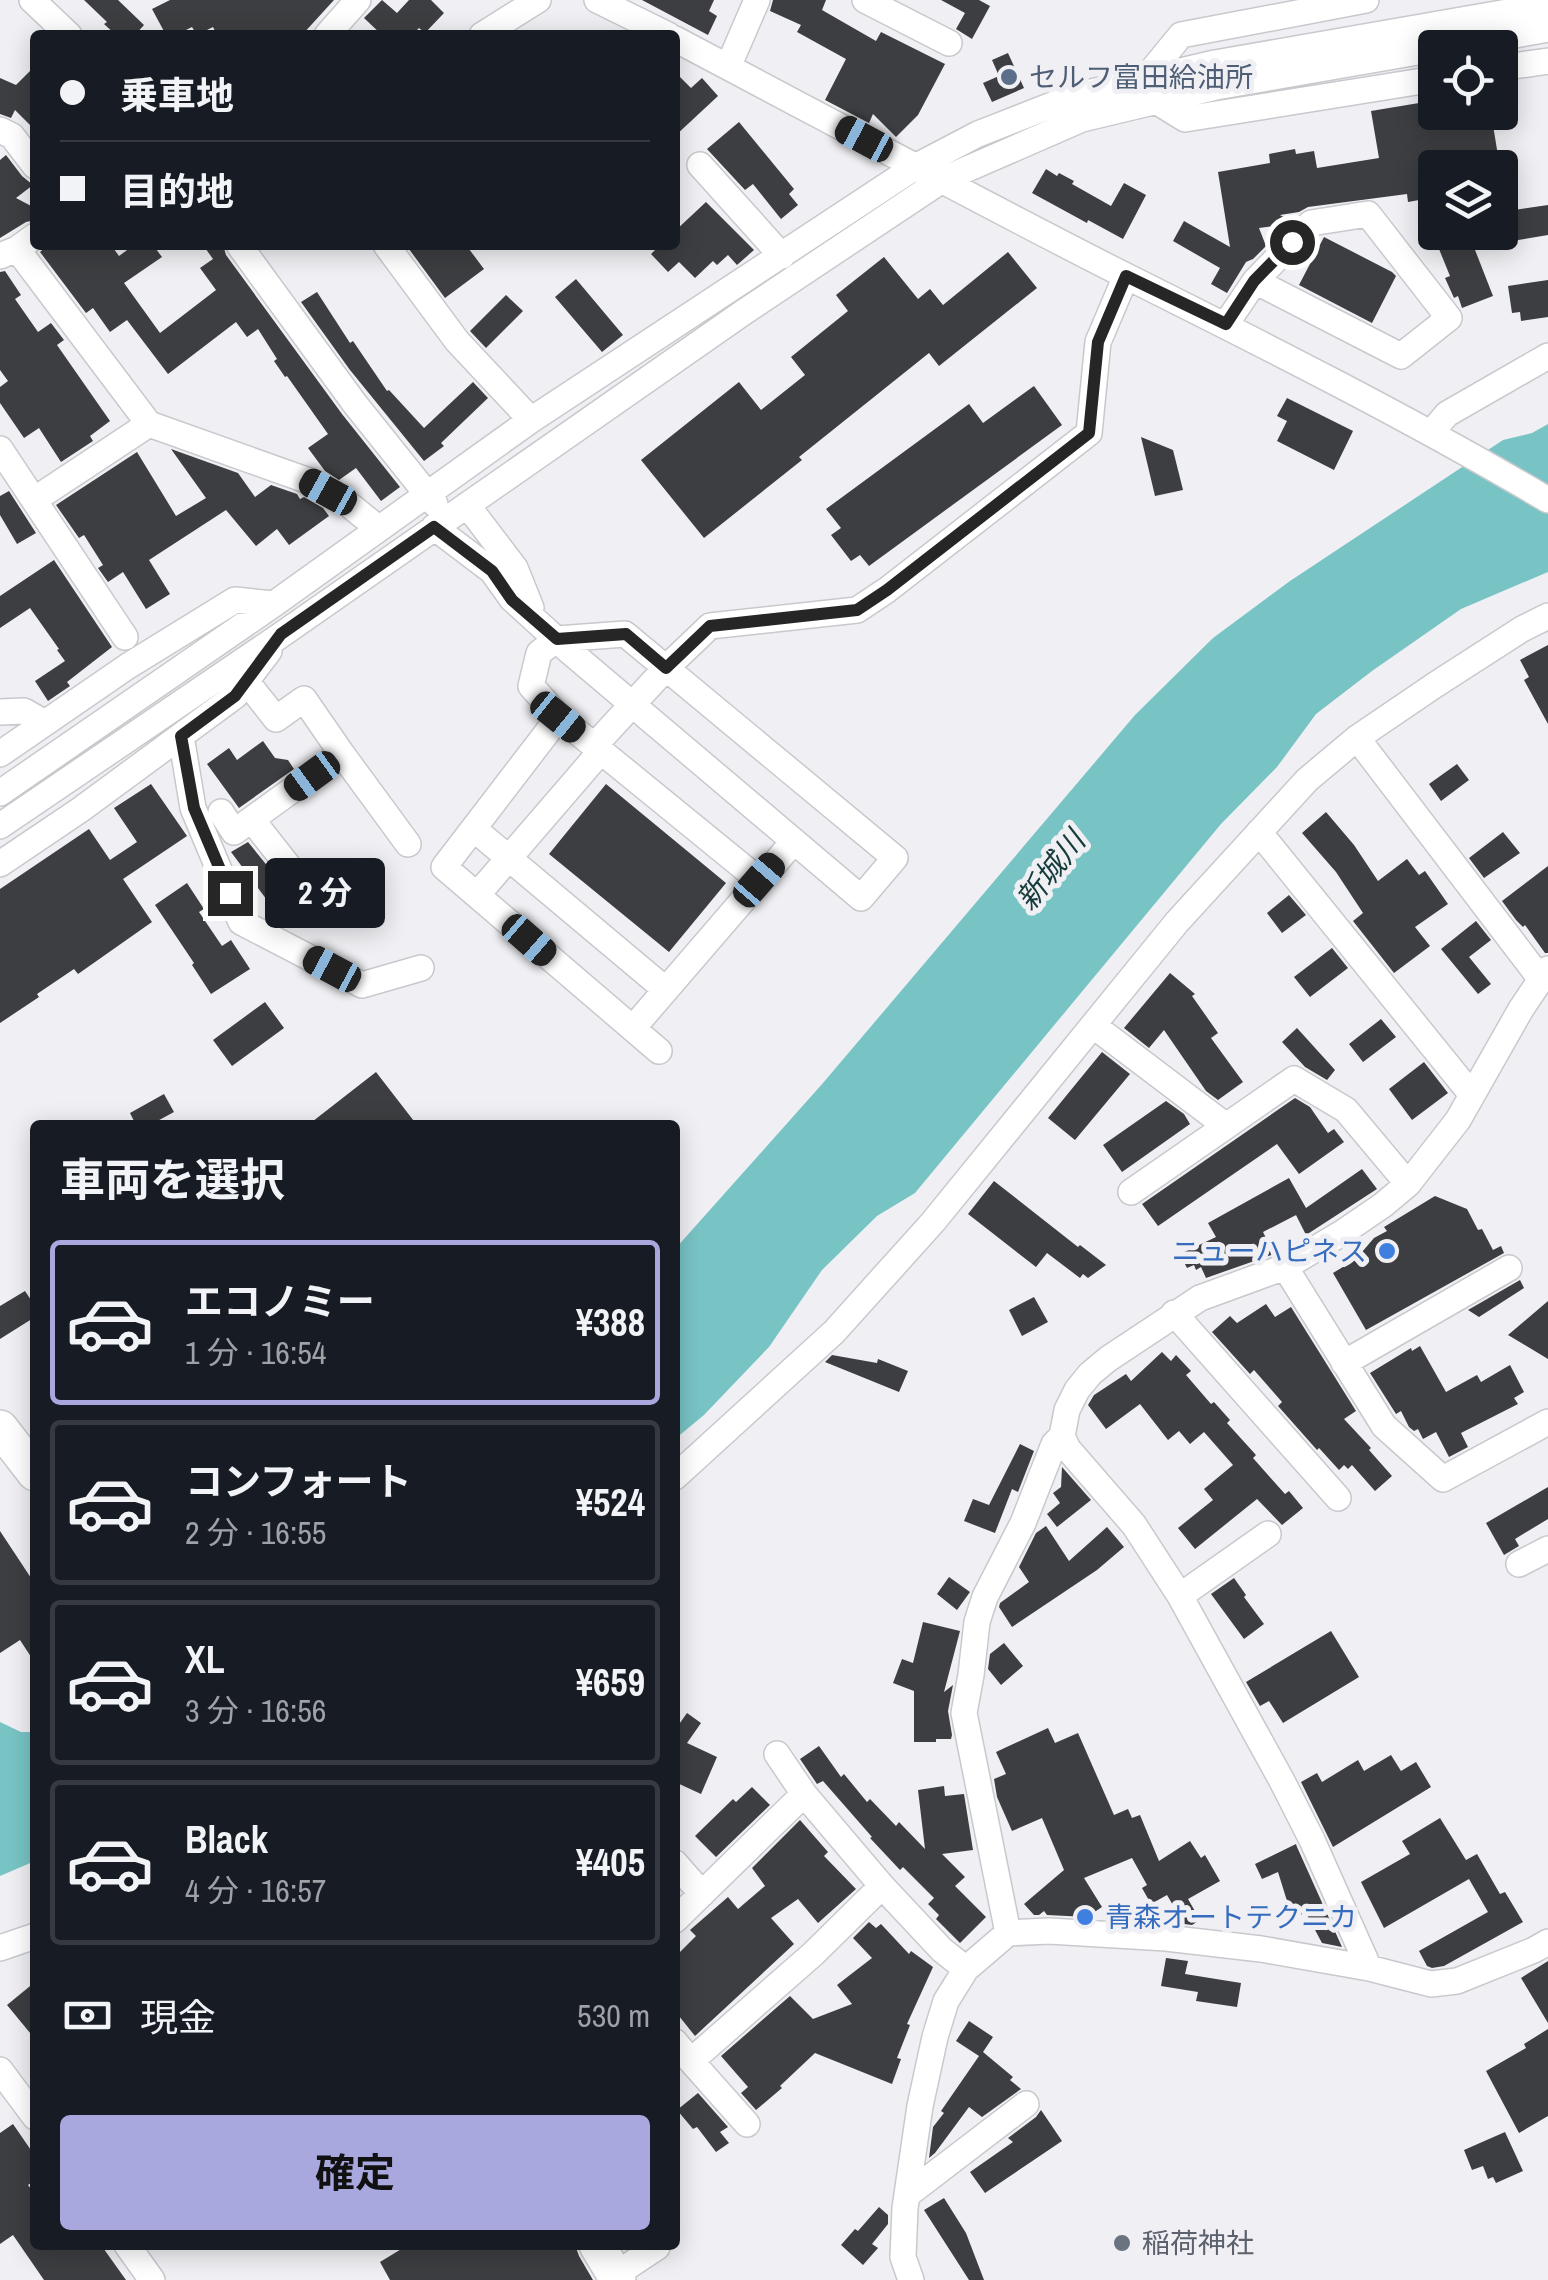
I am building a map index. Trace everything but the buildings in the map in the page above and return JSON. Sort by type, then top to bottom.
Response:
[{"type":"highway","points":[[0,1428],[30,1467]]},
{"type":"street","points":[[32,0],[64,30]]},
{"type":"street","points":[[331,30],[358,0]]},
{"type":"street","points":[[490,30],[538,0]]},
{"type":"street","points":[[598,0],[658,30]]},
{"type":"street","points":[[728,66],[758,0]]},
{"type":"street","points":[[865,0],[949,43]]},
{"type":"street","points":[[1151,90],[1181,35],[1366,0]]},
{"type":"street","points":[[0,826],[744,312],[942,180],[1215,63],[1548,4]]},
{"type":"street","points":[[1518,34],[1548,29]]},
{"type":"street","points":[[680,42],[1126,276],[1226,324],[1548,500]]},
{"type":"street","points":[[0,793],[531,420],[915,166],[978,134],[1075,96],[1216,87],[1418,52]]},
{"type":"street","points":[[1518,65],[1548,61]]},
{"type":"street","points":[[1151,90],[1185,119],[1418,82]]},
{"type":"street","points":[[0,130],[12,136],[30,159]]},
{"type":"street","points":[[700,165],[782,256]]},
{"type":"street","points":[[1226,324],[1254,281],[1311,222],[1368,214],[1449,318],[1401,356],[1254,281]]},
{"type":"street","points":[[17,247],[150,424],[309,481],[347,503],[378,528]]},
{"type":"street","points":[[243,250],[343,388],[512,600],[535,618],[557,639],[632,705],[861,898],[895,858],[626,634],[557,639],[539,653],[530,686],[558,717],[759,880]]},
{"type":"street","points":[[390,250],[456,341],[531,420]]},
{"type":"street","points":[[477,895],[632,705],[710,626],[857,610],[1089,433],[1098,342],[1126,276]]},
{"type":"street","points":[[1442,439],[1447,414],[1548,356]]},
{"type":"street","points":[[34,500],[150,424]]},
{"type":"street","points":[[0,449],[125,637]]},
{"type":"street","points":[[449,517],[514,568],[535,618]]},
{"type":"street","points":[[0,754],[128,666],[234,600],[274,604]]},
{"type":"street","points":[[680,1472],[834,1332],[933,1222],[1177,922],[1307,780],[1357,738],[1548,616]]},
{"type":"street","points":[[0,864],[235,696],[281,634]]},
{"type":"street","points":[[246,681],[276,719],[304,700],[408,844]]},
{"type":"street","points":[[0,712],[24,710],[45,724]]},
{"type":"street","points":[[558,717],[444,868],[660,1050]]},
{"type":"street","points":[[181,736],[194,808],[241,922],[362,984],[421,968]]},
{"type":"street","points":[[1008,1934],[964,1712],[977,1622],[985,1597],[1023,1523],[1078,1390],[1108,1359],[1174,1314],[1200,1298],[1285,1267],[1342,1234],[1408,1184],[1458,1120],[1544,974],[1357,738]]},
{"type":"street","points":[[220,812],[234,832],[342,754]]},
{"type":"street","points":[[252,820],[319,906]]},
{"type":"street","points":[[474,828],[666,990]]},
{"type":"street","points":[[1259,832],[1472,1095]]},
{"type":"street","points":[[633,1028],[794,841]]},
{"type":"street","points":[[1094,1026],[1226,1126]]},
{"type":"street","points":[[1131,1192],[1294,1079],[1346,1110],[1408,1184]]},
{"type":"street","points":[[1285,1267],[1384,1426],[1444,1478],[1548,1422]]},
{"type":"street","points":[[1344,1363],[1509,1268]]},
{"type":"street","points":[[1174,1314],[1338,1498]]},
{"type":"street","points":[[1062,1436],[1068,1449],[1134,1525],[1180,1596],[1312,1840],[1369,1968]]},
{"type":"street","points":[[1180,1596],[1268,1534]]},
{"type":"street","points":[[1519,1564],[1548,1550]]},
{"type":"street","points":[[776,1754],[804,1794],[882,1886],[942,1950],[966,1969]]},
{"type":"street","points":[[680,1915],[804,1794]]},
{"type":"street","points":[[680,1869],[702,1894]]},
{"type":"street","points":[[748,2124],[683,2052],[813,1954],[882,1886]]},
{"type":"street","points":[[902,2272],[906,2195],[920,2106],[946,2000],[966,1969],[1008,1934],[1049,1931],[1261,1949],[1369,1968],[1432,1984],[1457,1980],[1548,1942]]},
{"type":"street","points":[[0,1948],[30,1938]]},
{"type":"street","points":[[0,2070],[30,2111]]},
{"type":"street","points":[[906,2195],[1026,2104]]},
{"type":"street","points":[[131,2250],[152,2280]]},
{"type":"street","points":[[610,2267],[650,2250]]},
{"type":"water","name":"新城川","points":[[1548,424],[1548,572],[1461,609],[1316,714],[1277,767],[1221,824],[915,1193],[877,1216],[822,1270],[769,1347],[680,1435],[680,1243],[823,1083],[1135,715],[1213,638],[1290,581],[1503,440],[1532,433]]},
{"type":"water","points":[[0,1722],[30,1732],[30,1863],[0,1876]]},
{"type":"place","name":"セルフ富田給油所","points":[[1009,77]]},
{"type":"place","name":"ニューハピネス","points":[[1387,1251]]},
{"type":"place","name":"青森オートテクニカ","points":[[1085,1917]]},
{"type":"place","name":"稲荷神社","points":[[1122,2243]]},
{"type":"route","points":[[230,893],[194,808],[181,736],[235,696],[281,634],[434,527],[492,571],[512,600],[557,639],[626,634],[666,668],[710,626],[857,610],[1089,433],[1098,342],[1126,276],[1226,324],[1254,281],[1292,242]]}]
